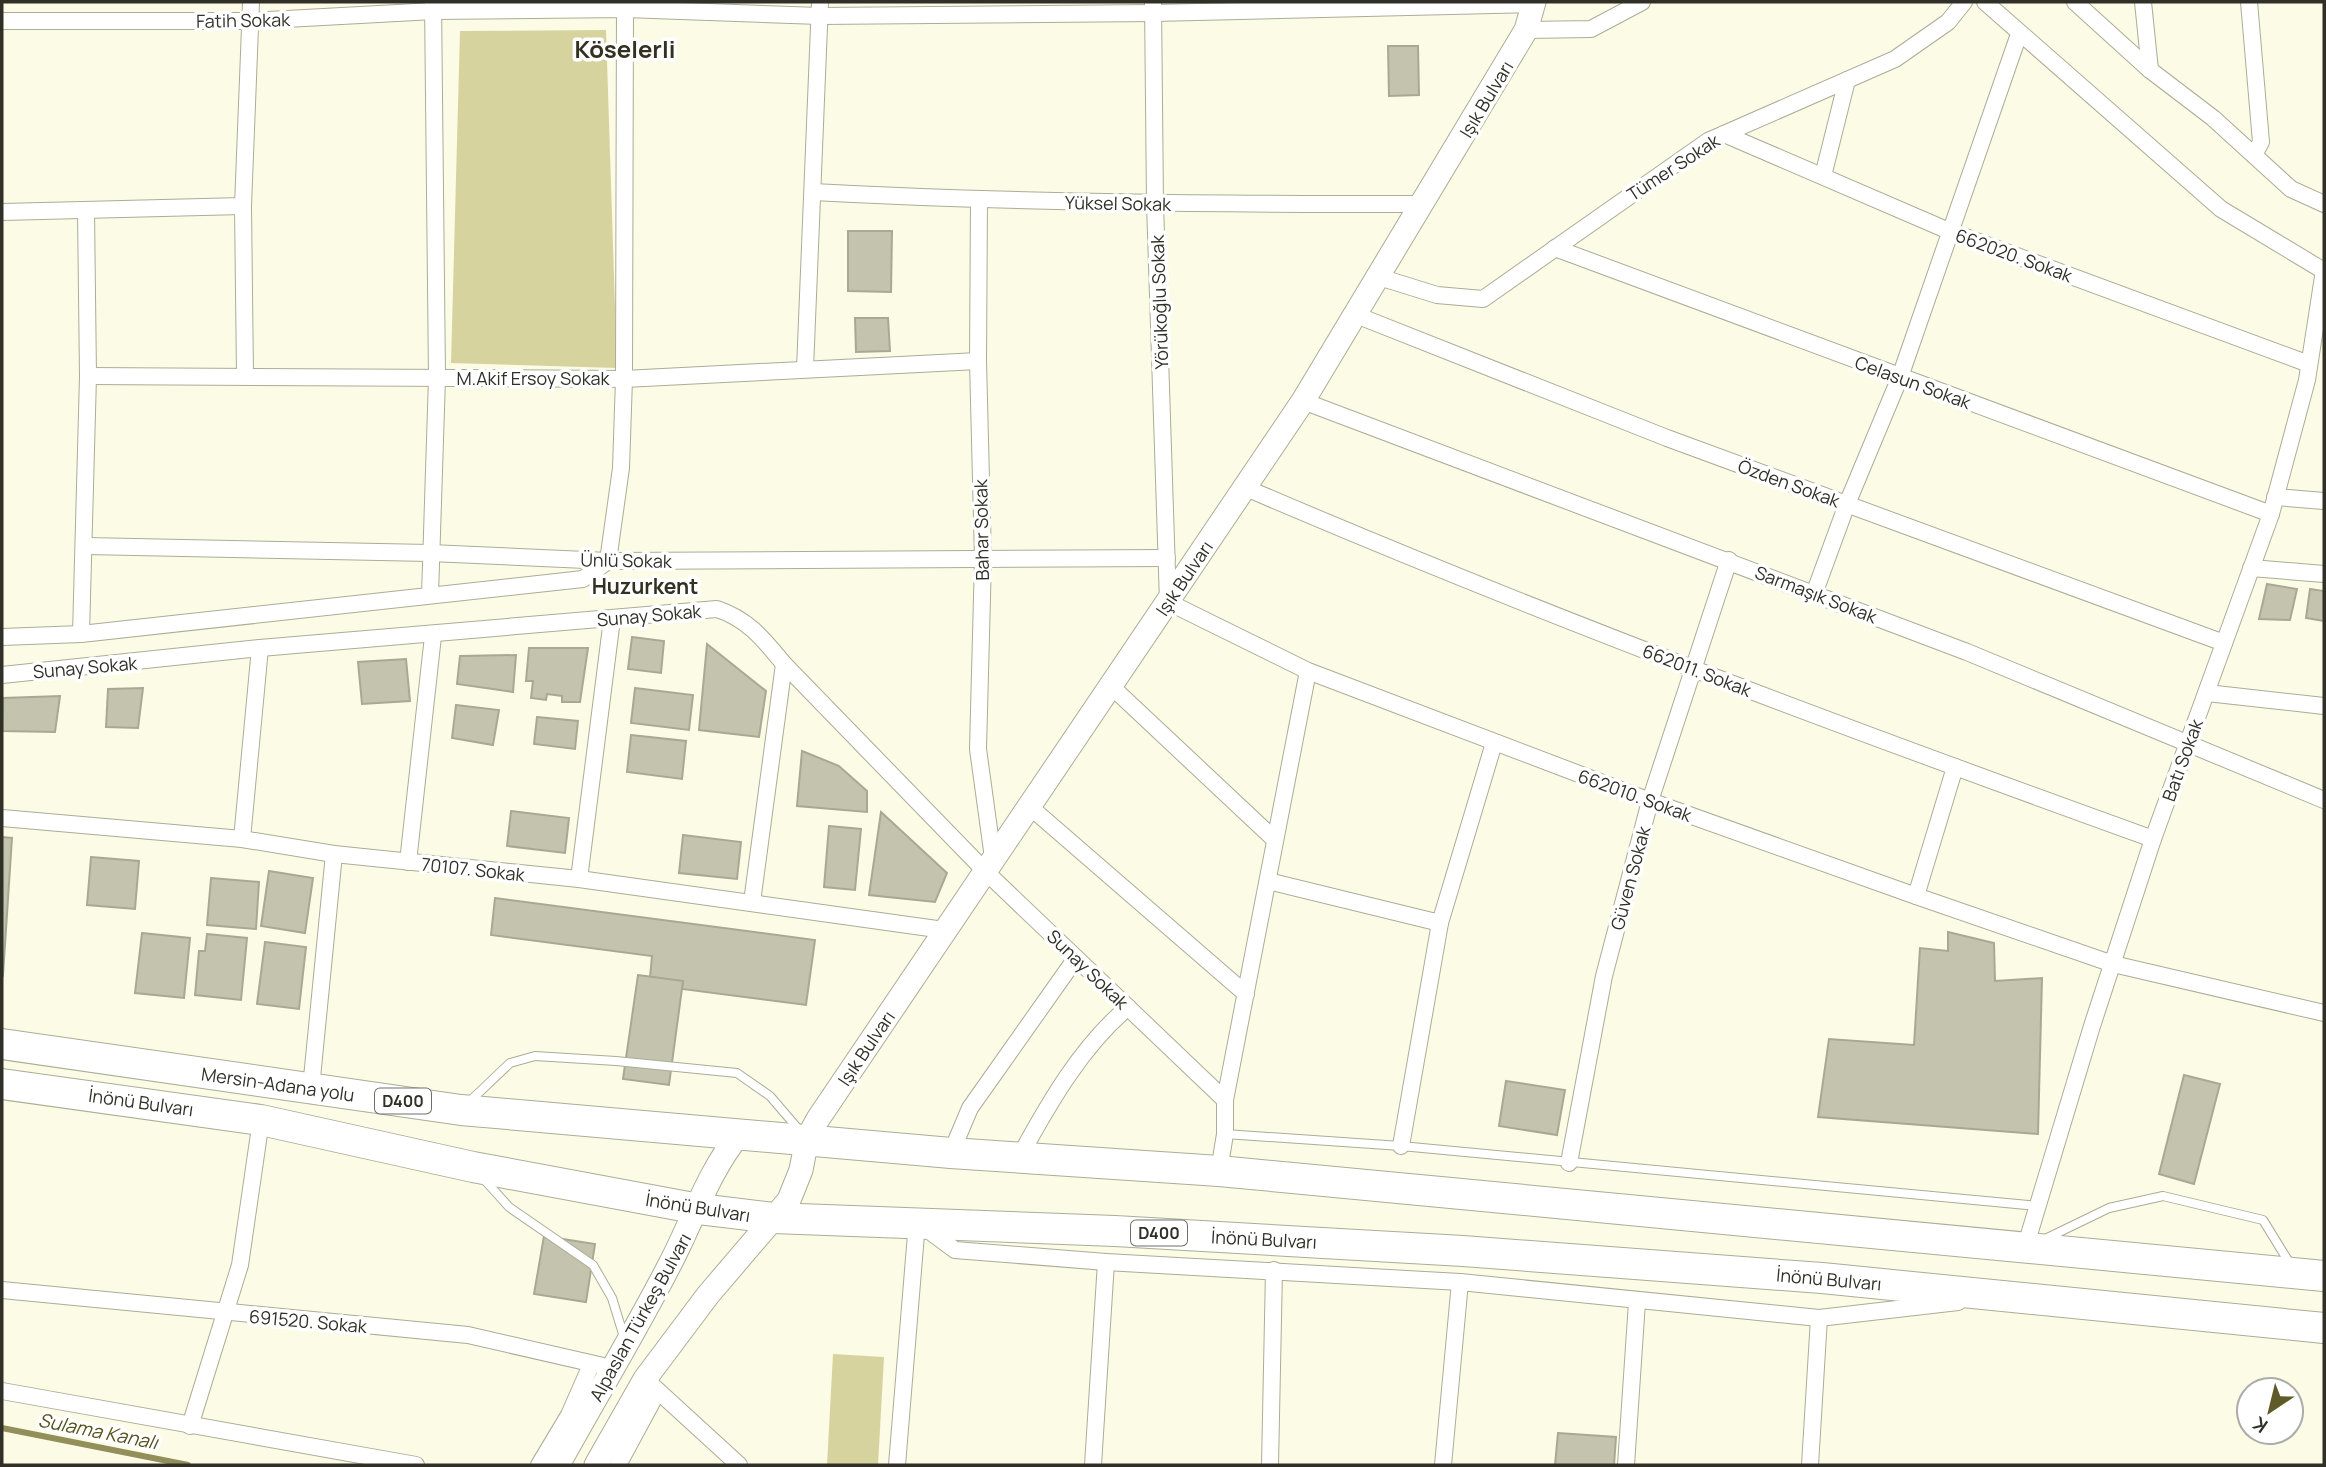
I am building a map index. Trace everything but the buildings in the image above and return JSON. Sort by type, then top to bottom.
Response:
[{"type":"highway","name":"Mersin-Adana yolu","points":[[2,1044],[461,1110],[807,1139]]},
{"type":"highway","name":"İnönü Bulvarı","points":[[2,1084],[261,1120],[473,1167],[699,1209],[773,1218],[916,1222],[1463,1251],[1822,1278],[2324,1328]]},
{"type":"highway","name":"D400","points":[[807,1139],[951,1153],[1219,1171],[2324,1276]]},
{"type":"main road","name":"Işık Bulvarı","points":[[807,1139],[944,930],[1303,401],[1526,30],[1534,3]]},
{"type":"main road","name":"Alpaslan Türkeş Bulvarı","points":[[558,1465],[602,1366],[626,1343],[699,1209],[719,1158],[740,1133]]},
{"type":"main road","name":"Alpaslan Türkeş Bulvarı","points":[[596,1465],[652,1385],[708,1295],[789,1200],[801,1170],[807,1139]]},
{"type":"street","points":[[245,375],[243,206],[251,2]]},
{"type":"street","points":[[1526,30],[1591,29],[1643,2]]},
{"type":"street","name":"Tümer Sokak","points":[[1379,277],[1437,295],[1483,299],[1708,141],[1895,60],[1948,22],[1964,2]]},
{"type":"street","points":[[1985,2],[2221,209],[2324,270]]},
{"type":"street","points":[[2075,2],[2150,70],[2213,118],[2291,189],[2324,204]]},
{"type":"street","points":[[2143,2],[2150,70]]},
{"type":"street","points":[[2249,2],[2260,142],[2254,155]]},
{"type":"street","name":"Fatih Sokak","points":[[2,21],[251,21],[434,7],[625,5],[820,9],[1153,8],[1534,3]]},
{"type":"street","points":[[608,561],[621,468],[624,379],[625,5]]},
{"type":"street","points":[[430,595],[429,553],[437,378],[434,7]]},
{"type":"street","name":"Yörükoğlu Sokak","points":[[1153,8],[1155,204],[1168,602]]},
{"type":"street","points":[[805,369],[820,9]]},
{"type":"street","points":[[1814,594],[1899,377],[2019,34]]},
{"type":"street","points":[[1823,176],[1847,80]]},
{"type":"street","name":"662020. Sokak","points":[[1724,134],[1949,231],[2309,364]]},
{"type":"street","name":"Yüksel Sokak","points":[[813,192],[979,201],[1423,204]]},
{"type":"street","name":"Bahar Sokak","points":[[979,201],[978,361],[983,559],[978,749],[989,864]]},
{"type":"street","points":[[2,212],[243,206]]},
{"type":"street","points":[[81,634],[86,546],[86,211]]},
{"type":"street","name":"Celasun Sokak","points":[[1555,248],[2271,514]]},
{"type":"street","name":"Batı Sokak","points":[[2025,1248],[2153,839],[2271,514],[2309,364],[2324,270]]},
{"type":"street","name":"Özden Sokak","points":[[1356,314],[1655,433],[2224,643]]},
{"type":"street","name":"M.Akif Ersoy Sokak","points":[[88,376],[624,379],[978,361]]},
{"type":"street","name":"Sarmaşık Sokak","points":[[1303,401],[1967,652],[2324,800]]},
{"type":"street","name":"662011. Sokak","points":[[1246,488],[1383,547],[1693,669],[2153,839]]},
{"type":"street","points":[[2275,496],[2324,501]]},
{"type":"street","name":"Ünlü Sokak","points":[[86,546],[429,553],[608,561],[1167,558]]},
{"type":"street","name":"Sunay Sokak","points":[[2,637],[81,634],[583,579],[608,561]]},
{"type":"street","name":"Güven Sokak","points":[[1569,1163],[1604,976],[1650,801],[1729,561]]},
{"type":"street","points":[[2251,568],[2324,574]]},
{"type":"street","name":"662010. Sokak","points":[[1168,602],[1308,671],[1650,801],[1916,896],[2113,964],[2324,1013]]},
{"type":"street","name":"Sunay Sokak","points":[[2,675],[96,664],[177,660],[260,648],[433,636],[717,609],[736,615],[755,630],[784,664],[989,864],[1076,958],[1224,1100]]},
{"type":"street","points":[[579,879],[612,619]]},
{"type":"street","points":[[408,862],[433,636]]},
{"type":"street","points":[[242,839],[260,648]]},
{"type":"street","points":[[752,902],[784,664]]},
{"type":"street","points":[[1219,1171],[1225,1134],[1224,1100],[1308,671]]},
{"type":"street","points":[[1111,686],[1275,840]]},
{"type":"street","points":[[2207,693],[2324,706]]},
{"type":"street","points":[[1401,1146],[1440,923],[1494,743]]},
{"type":"street","points":[[1916,896],[1955,767]]},
{"type":"street","points":[[1029,806],[1246,994]]},
{"type":"street","name":"70107. Sokak","points":[[2,818],[242,839],[334,854],[579,879],[944,930]]},
{"type":"street","points":[[311,1088],[334,854]]},
{"type":"street","points":[[1268,881],[1440,923]]},
{"type":"street","points":[[951,1153],[970,1108],[1076,958]]},
{"type":"street","points":[[1020,1156],[1049,1102],[1108,1024],[1128,1007]]},
{"type":"street","points":[[190,1426],[240,1265],[261,1120]]},
{"type":"street","points":[[916,1222],[955,1250],[1106,1262],[1460,1282],[1819,1318],[2009,1297]]},
{"type":"street","points":[[897,1465],[916,1222]]},
{"type":"street","points":[[1093,1465],[1106,1262]]},
{"type":"street","points":[[1270,1465],[1273,1270]]},
{"type":"street","points":[[1443,1465],[1460,1282]]},
{"type":"street","name":"691520. Sokak","points":[[2,1290],[468,1335],[602,1366]]},
{"type":"street","points":[[1626,1465],[1637,1301]]},
{"type":"street","points":[[1810,1465],[1819,1318]]},
{"type":"street","points":[[539,1465],[602,1366]]},
{"type":"street","points":[[618,1465],[652,1385],[740,1465]]},
{"type":"street","points":[[2,1391],[416,1465]]},
{"type":"lane","points":[[461,1110],[510,1063],[535,1056],[616,1061],[737,1073],[770,1096],[807,1139]]},
{"type":"lane","points":[[1225,1134],[1401,1146],[2038,1206]]},
{"type":"lane","points":[[473,1167],[509,1207],[593,1265],[611,1298],[626,1343]]},
{"type":"lane","points":[[2025,1248],[2109,1208],[2163,1196],[2263,1220],[2295,1272]]},
{"type":"shaded area","points":[[606,30],[617,368],[451,363],[460,31]]},
{"type":"shaded area","points":[[833,1354],[884,1357],[878,1465],[827,1465]]},
{"type":"waterway","name":"Sulama Kanalı","points":[[2,1428],[188,1465]]},
{"type":"district","name":"Köselerli","points":[[625,48]]},
{"type":"district","name":"Huzurkent","points":[[645,586]]}]
